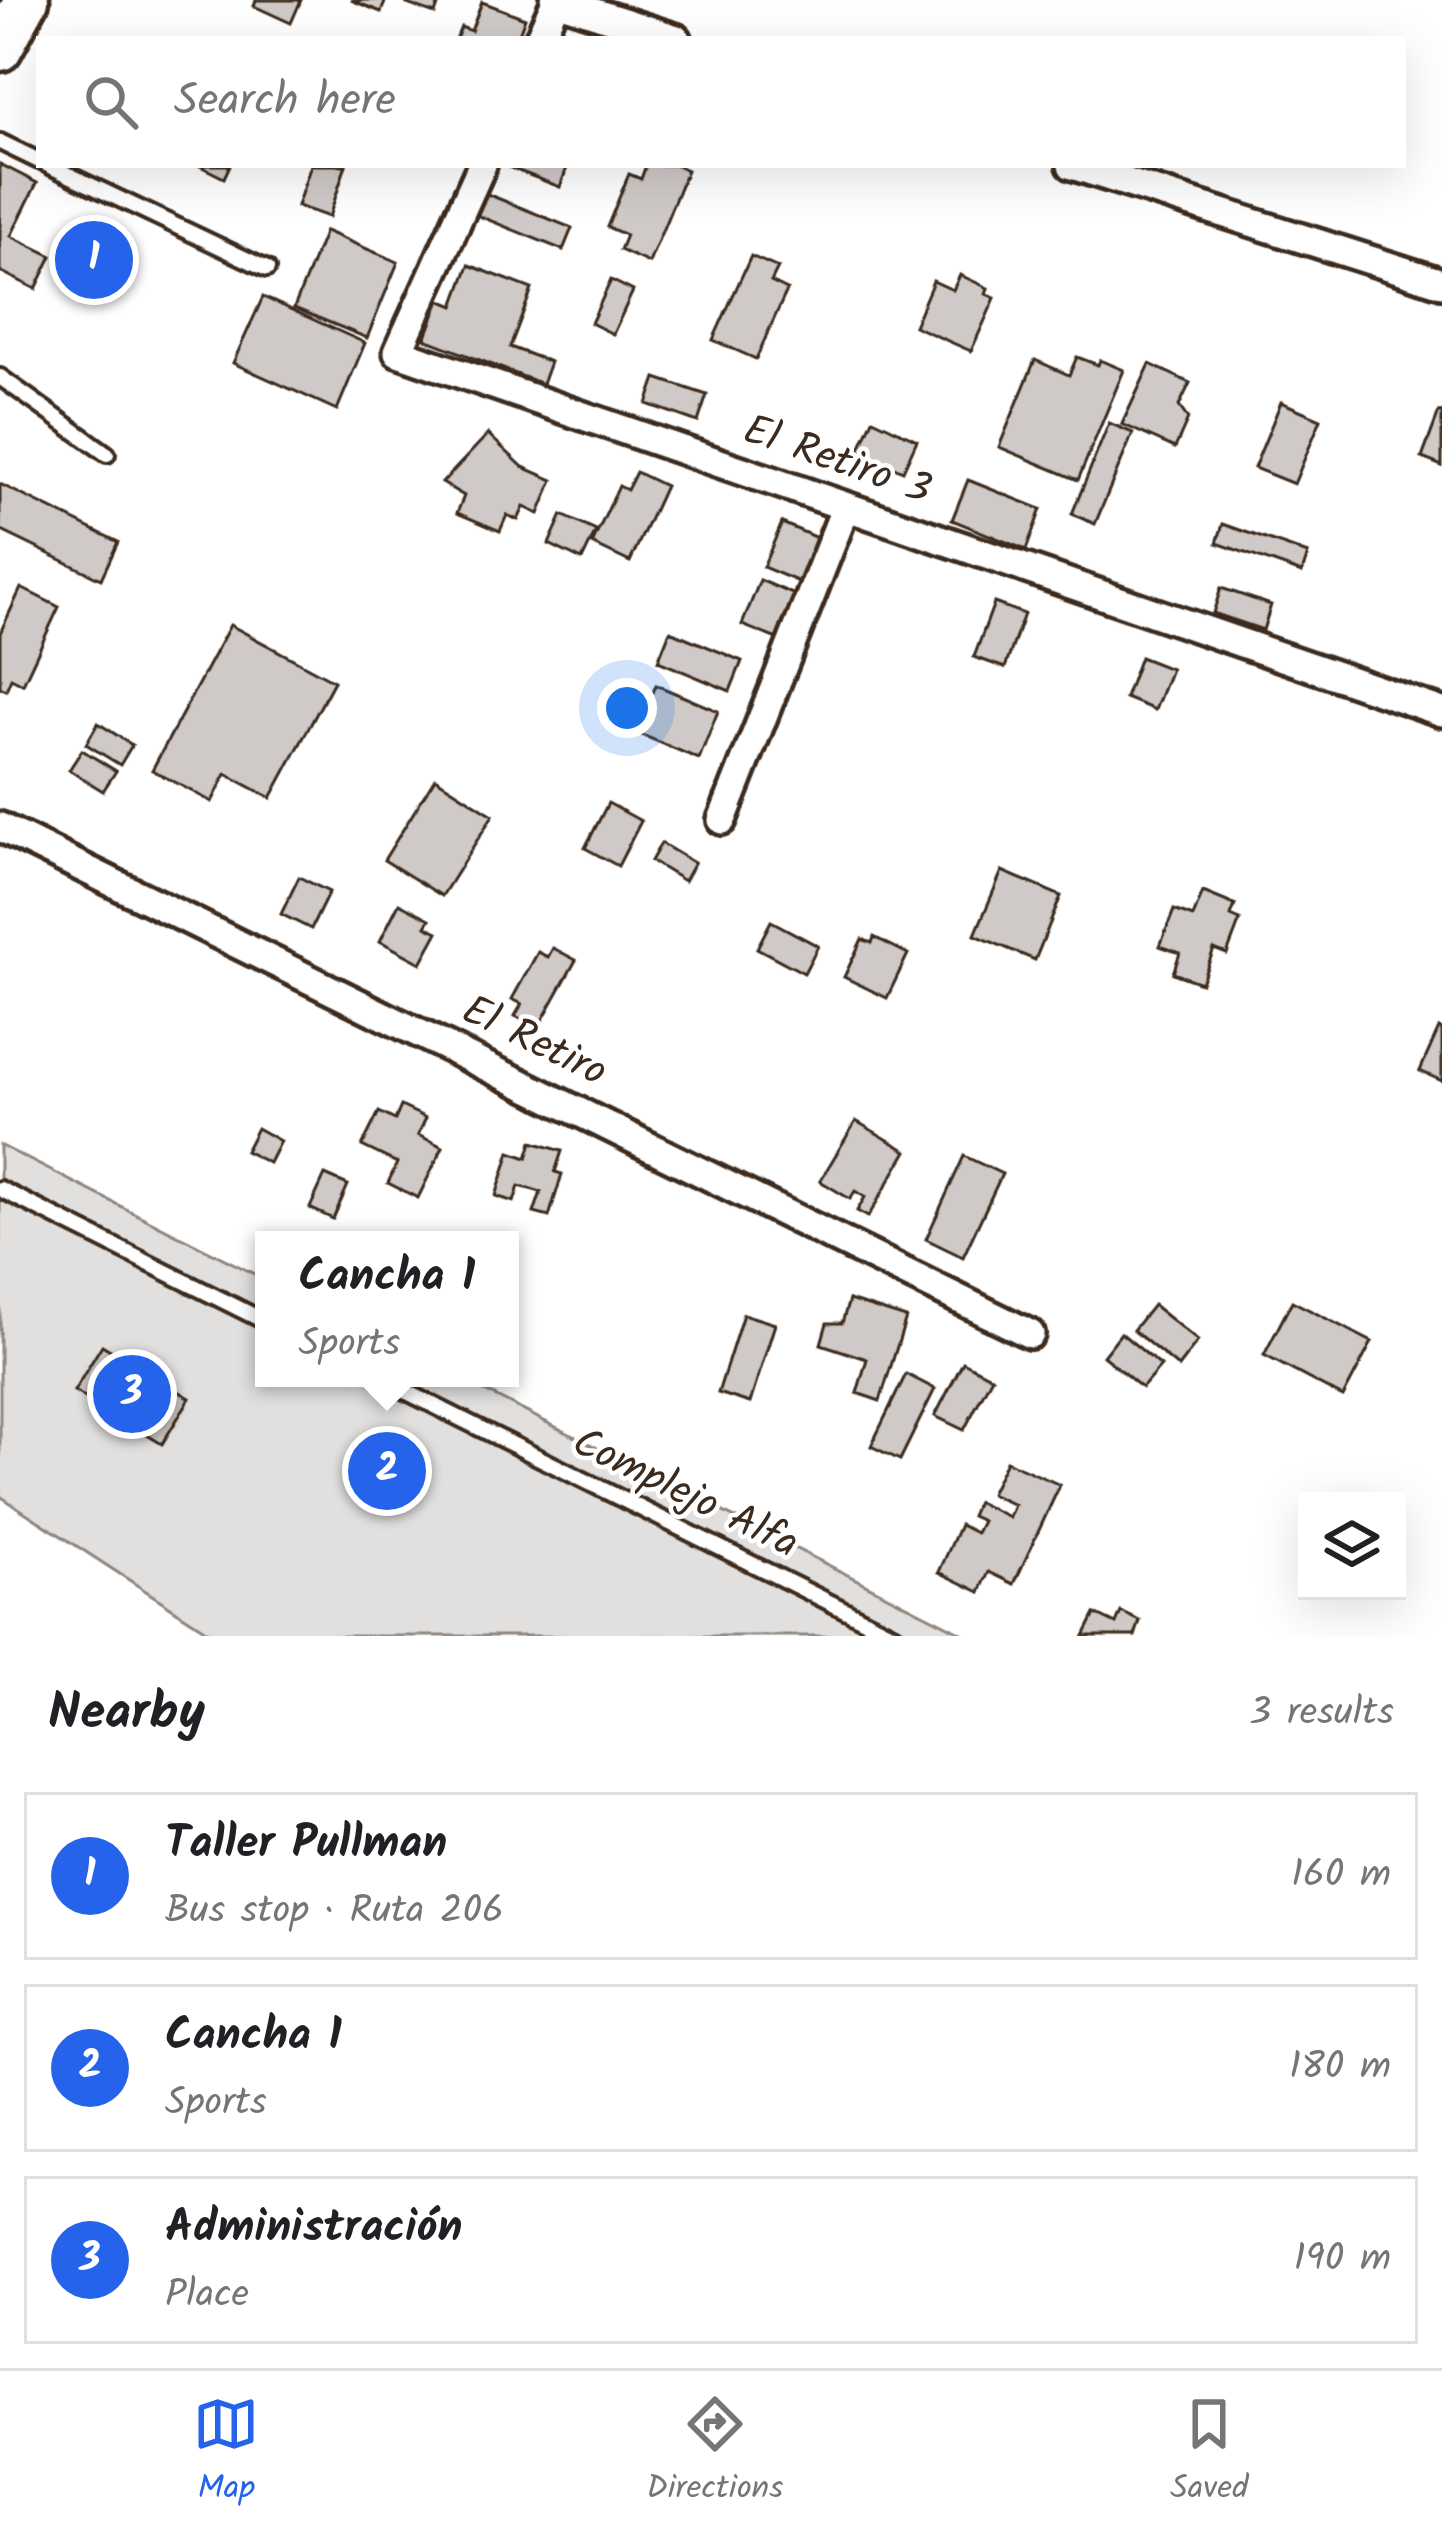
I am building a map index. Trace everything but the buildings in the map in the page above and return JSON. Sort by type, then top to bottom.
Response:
[{"type":"highway","points":[[0,49],[27,0]]},
{"type":"street","points":[[540,36],[556,0],[668,36]]},
{"type":"street","name":"El Retiro 3","points":[[481,168],[398,352],[1442,712]]},
{"type":"street","points":[[1081,168],[1442,283]]},
{"type":"street","points":[[722,820],[845,509]]},
{"type":"street","name":"El Retiro","points":[[0,826],[1030,1334]]},
{"type":"lane","points":[[0,142],[36,160]]},
{"type":"lane","points":[[54,168],[267,269]]},
{"type":"lane","points":[[0,377],[107,454]]},
{"type":"lane","points":[[0,1189],[255,1316]]},
{"type":"lane","name":"Complejo Alfa","points":[[398,1387],[898,1636]]},
{"type":"shaded area","points":[[0,1145],[255,1274],[255,1387],[477,1387],[968,1636],[215,1636],[0,1496]]},
{"type":"place","name":"Taller Pullman","points":[[94,260]]},
{"type":"place","name":"Administración","points":[[132,1394]]},
{"type":"place","name":"Cancha 1","points":[[387,1471]]}]
